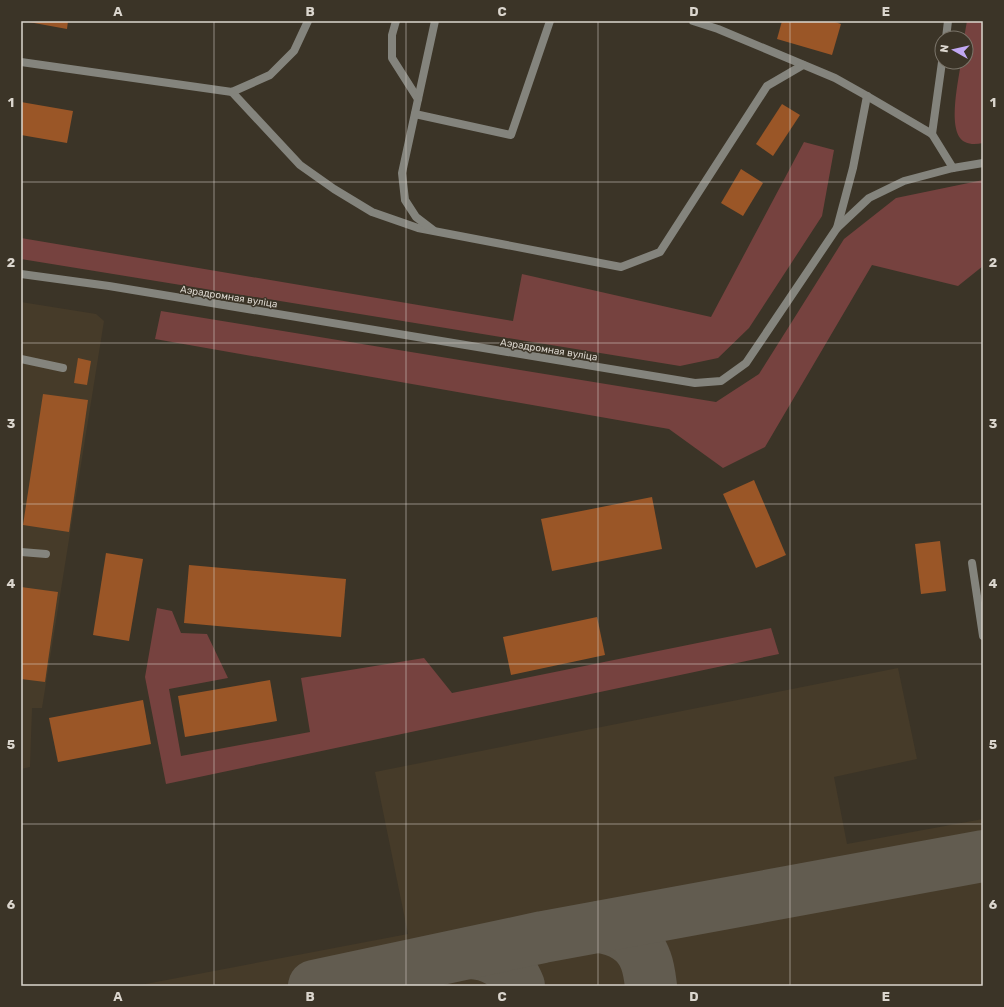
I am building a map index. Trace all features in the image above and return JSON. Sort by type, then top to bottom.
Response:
[{"type":"street","points":[[21,62],[232,92],[270,74],[294,51],[308,21]]},
{"type":"street","points":[[396,21],[392,35],[392,58],[418,99]]},
{"type":"street","points":[[435,21],[402,172],[404,200],[416,217],[435,231]]},
{"type":"street","points":[[415,114],[511,135],[550,21]]},
{"type":"street","points":[[693,21],[718,29],[834,78],[867,96],[932,134],[953,168]]},
{"type":"street","points":[[232,92],[300,165],[334,189],[372,212],[418,228],[621,267],[660,252],[767,86],[803,65]]},
{"type":"street","points":[[932,134],[941,70]]},
{"type":"street","points":[[837,228],[853,168],[867,96]]},
{"type":"street","name":"Аэрадромная вуліца","points":[[21,274],[117,288],[696,383],[721,381],[746,363],[837,228],[869,198],[904,181],[953,168],[983,163]]},
{"type":"street","points":[[21,359],[63,368]]},
{"type":"street","points":[[21,552],[46,554]]},
{"type":"street","points":[[972,563],[983,636]]},
{"type":"shaded area","points":[[967,21],[983,21],[983,143],[976,144],[965,142],[959,137],[956,128],[955,105],[960,70],[974,70],[974,30],[965,30]]},
{"type":"shaded area","points":[[804,142],[834,150],[822,216],[749,328],[718,358],[680,366],[21,259],[21,238],[513,321],[522,274],[711,317]]},
{"type":"shaded area","points":[[983,180],[983,266],[958,286],[872,265],[765,447],[723,468],[669,429],[155,339],[161,311],[716,402],[759,374],[844,239],[896,198]]},
{"type":"shaded area","points":[[21,302],[96,314],[104,321],[42,708],[32,708],[30,767],[21,769]]},
{"type":"shaded area","points":[[157,608],[172,611],[181,633],[207,634],[228,678],[169,689],[181,756],[310,732],[301,678],[424,658],[452,693],[771,628],[779,654],[166,784],[145,677]]},
{"type":"shaded area","points":[[898,668],[917,759],[834,777],[847,844],[983,819],[983,986],[135,986],[408,934],[375,772]]},
{"type":"building","points":[[23,21],[68,21],[67,29]]},
{"type":"building","points":[[782,21],[832,21],[841,24],[832,55],[777,39]]},
{"type":"building","points":[[21,102],[73,111],[67,143],[21,135]]},
{"type":"building","points":[[782,104],[800,115],[773,156],[756,144]]},
{"type":"building","points":[[741,169],[763,183],[743,216],[721,203]]},
{"type":"building","points":[[78,358],[91,361],[87,385],[74,383]]},
{"type":"building","points":[[43,394],[88,400],[69,532],[23,525]]},
{"type":"building","points":[[754,480],[786,555],[756,568],[723,494]]},
{"type":"building","points":[[652,497],[662,549],[552,571],[541,519]]},
{"type":"building","points":[[940,541],[946,591],[921,594],[915,544]]},
{"type":"building","points":[[106,553],[143,559],[129,641],[93,635]]},
{"type":"building","points":[[189,565],[346,579],[341,637],[184,623]]},
{"type":"building","points":[[21,587],[58,592],[45,682],[21,679]]},
{"type":"building","points":[[597,617],[605,655],[511,675],[503,637]]},
{"type":"building","points":[[270,680],[277,721],[185,737],[178,696]]},
{"type":"building","points":[[143,700],[151,744],[58,762],[49,718]]},
{"type":"taxiway","points":[[314,986],[543,937],[983,856]]},
{"type":"taxiway","points":[[600,927],[607,928],[628,937],[639,947],[647,964],[651,986]]},
{"type":"taxiway","points":[[470,953],[486,955],[506,966],[516,978],[519,986]]}]
